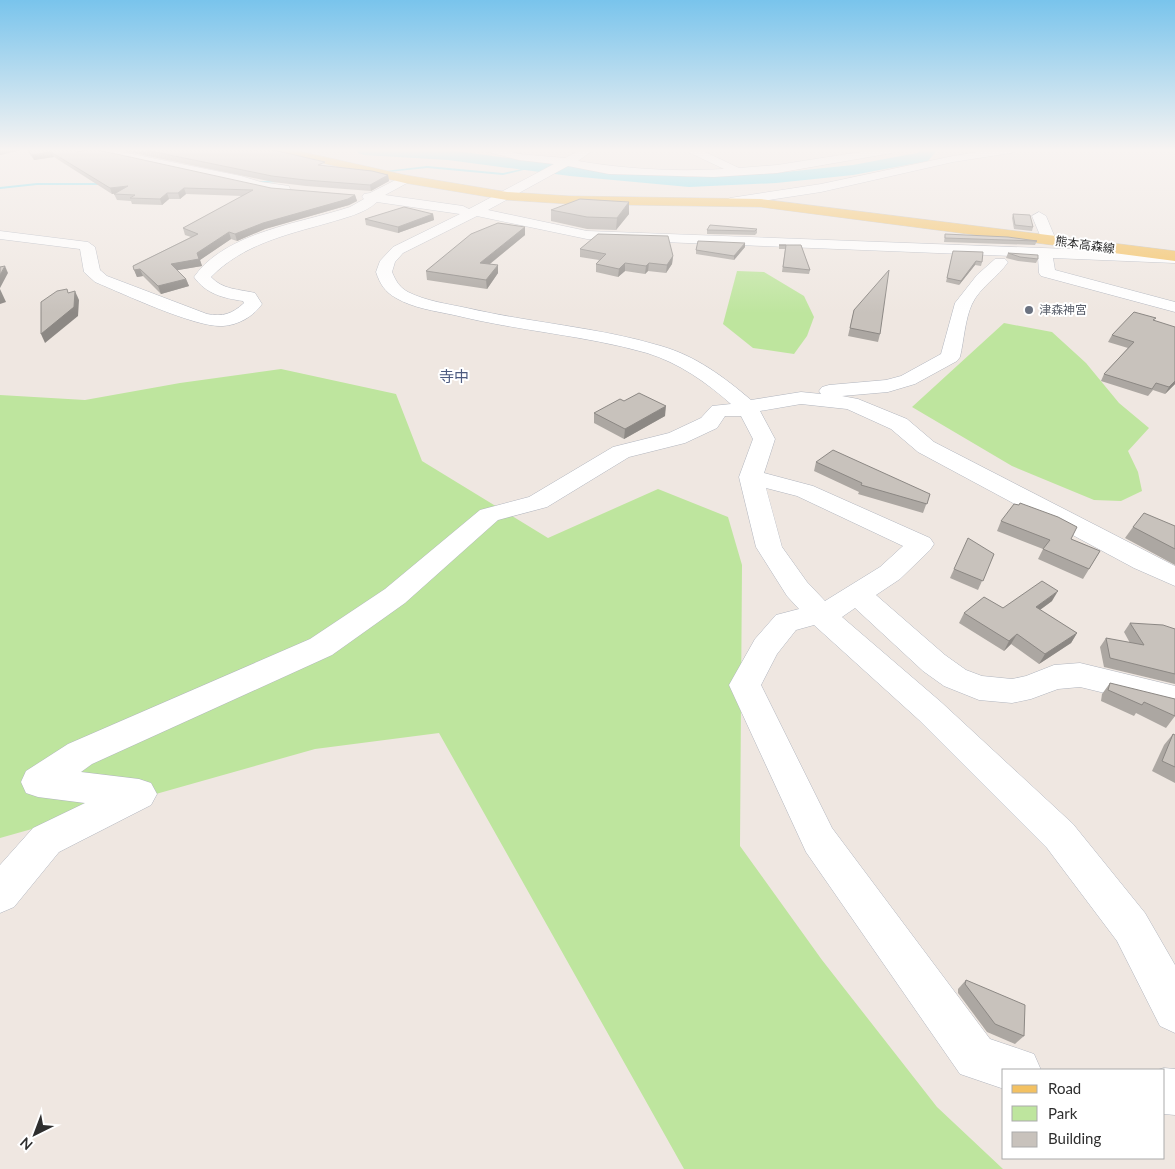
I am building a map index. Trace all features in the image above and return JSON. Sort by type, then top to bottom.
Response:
[{"type":"main road","name":"熊本高森線","points":[[775,205],[824,210],[1047,246]]},
{"type":"street","points":[[0,235],[83,245],[88,247],[92,272],[101,279],[194,316],[222,322],[235,319],[254,304],[249,297],[220,291],[206,284],[202,277],[210,266],[240,247],[355,210],[364,205]]},
{"type":"street","points":[[425,205],[463,210]]},
{"type":"street","points":[[489,205],[398,250],[388,261],[384,272],[389,285],[402,295],[447,310],[625,342],[656,350],[690,364],[718,382],[747,407],[764,439],[751,477],[768,547],[797,588],[820,614],[930,711],[1060,836],[1131,927],[1175,1011]]},
{"type":"street","points":[[481,213],[587,234],[658,239],[975,249],[1047,246],[1175,257]]},
{"type":"street","points":[[1039,216],[1047,246],[1047,273]]},
{"type":"street","points":[[975,249],[982,255],[1000,262],[1175,307]]},
{"type":"street","points":[[0,894],[46,840],[139,794],[38,782],[80,754],[321,647],[396,596],[490,515],[538,502],[621,452],[677,438],[709,423],[719,410],[740,410],[828,391],[888,386],[908,380],[950,356],[964,303],[982,278],[1000,262]]},
{"type":"street","points":[[801,398],[851,403],[884,416],[899,424],[926,447],[1006,487],[1143,562],[1175,577]]},
{"type":"street","points":[[751,477],[805,491],[921,544],[890,573],[830,611],[786,622],[766,647],[744,685],[819,840],[976,1058],[1014,1069]]},
{"type":"street","points":[[857,594],[934,663],[955,678],[979,688],[1012,691],[1031,687],[1054,677],[1080,674],[1175,698]]},
{"type":"green space","points":[[737,271],[764,272],[804,296],[814,317],[807,336],[794,354],[753,348],[723,324]]},
{"type":"green space","points":[[1004,323],[1052,332],[1086,363],[1119,403],[1149,428],[1128,451],[1138,472],[1142,491],[1121,501],[1094,500],[1012,466],[912,407]]},
{"type":"green space","points":[[281,369],[396,394],[422,461],[548,538],[658,489],[728,517],[742,565],[740,846],[822,960],[937,1107],[1003,1169],[684,1169],[439,733],[315,749],[0,838],[0,395],[85,400],[180,383]]},
{"type":"building","points":[[226,205],[328,205],[263,223],[235,234],[229,232],[197,253],[199,259],[171,264],[186,279],[158,286],[140,269],[134,270],[133,266],[198,234],[183,228]]},
{"type":"building","points":[[565,205],[627,205],[617,218],[587,217],[551,210]]},
{"type":"building","points":[[404,207],[433,214],[398,227],[365,219]]},
{"type":"building","points":[[1013,214],[1030,215],[1033,227],[1015,225]]},
{"type":"building","points":[[498,223],[525,227],[480,263],[498,265],[486,280],[426,271],[471,234]]},
{"type":"building","points":[[710,225],[757,229],[755,231],[707,230]]},
{"type":"building","points":[[598,234],[668,236],[673,256],[667,265],[649,263],[646,266],[625,263],[619,269],[596,264],[606,254],[580,249]]},
{"type":"building","points":[[945,234],[1008,237],[1037,241],[945,238]]},
{"type":"building","points":[[698,241],[745,243],[734,256],[696,250]]},
{"type":"building","points":[[786,245],[801,245],[810,270],[783,267]]},
{"type":"building","points":[[953,251],[983,252],[982,262],[976,261],[961,281],[947,278]]},
{"type":"building","points":[[1008,253],[1038,255],[1038,259],[1020,257]]},
{"type":"building","points":[[5,266],[0,275],[0,267]]},
{"type":"building","points":[[889,270],[880,334],[850,328],[854,310]]},
{"type":"building","points":[[67,289],[68,293],[75,291],[74,307],[41,334],[41,302],[57,291]]},
{"type":"building","points":[[1134,312],[1156,318],[1153,320],[1175,327],[1175,381],[1169,387],[1156,383],[1152,389],[1104,374],[1134,342],[1112,335]]},
{"type":"building","points":[[639,393],[666,406],[625,429],[594,413],[620,399],[624,401]]},
{"type":"building","points":[[833,450],[930,494],[927,504],[861,485],[862,483],[816,462]]},
{"type":"building","points":[[1020,503],[1058,517],[1077,527],[1071,539],[1100,551],[1089,569],[1043,549],[1050,540],[1001,521],[1014,504],[1019,505]]},
{"type":"building","points":[[1144,513],[1175,526],[1175,549],[1133,527]]},
{"type":"building","points":[[968,538],[994,554],[983,581],[954,569]]},
{"type":"building","points":[[1042,581],[1058,591],[1036,607],[1077,633],[1045,654],[1017,634],[1009,641],[964,613],[984,597],[1003,608]]},
{"type":"building","points":[[1130,623],[1163,625],[1175,629],[1175,674],[1110,658],[1106,638],[1144,645]]},
{"type":"building","points":[[1110,683],[1175,699],[1175,716],[1144,702],[1142,705],[1108,690]]},
{"type":"building","points":[[1173,734],[1175,735],[1175,767],[1162,761]]},
{"type":"building","points":[[966,980],[1025,1005],[1024,1036],[995,1024],[965,984]]},
{"type":"place","name":"津森神宮","points":[[1029,310]]},
{"type":"district","name":"寺中","points":[[454,377]]}]
